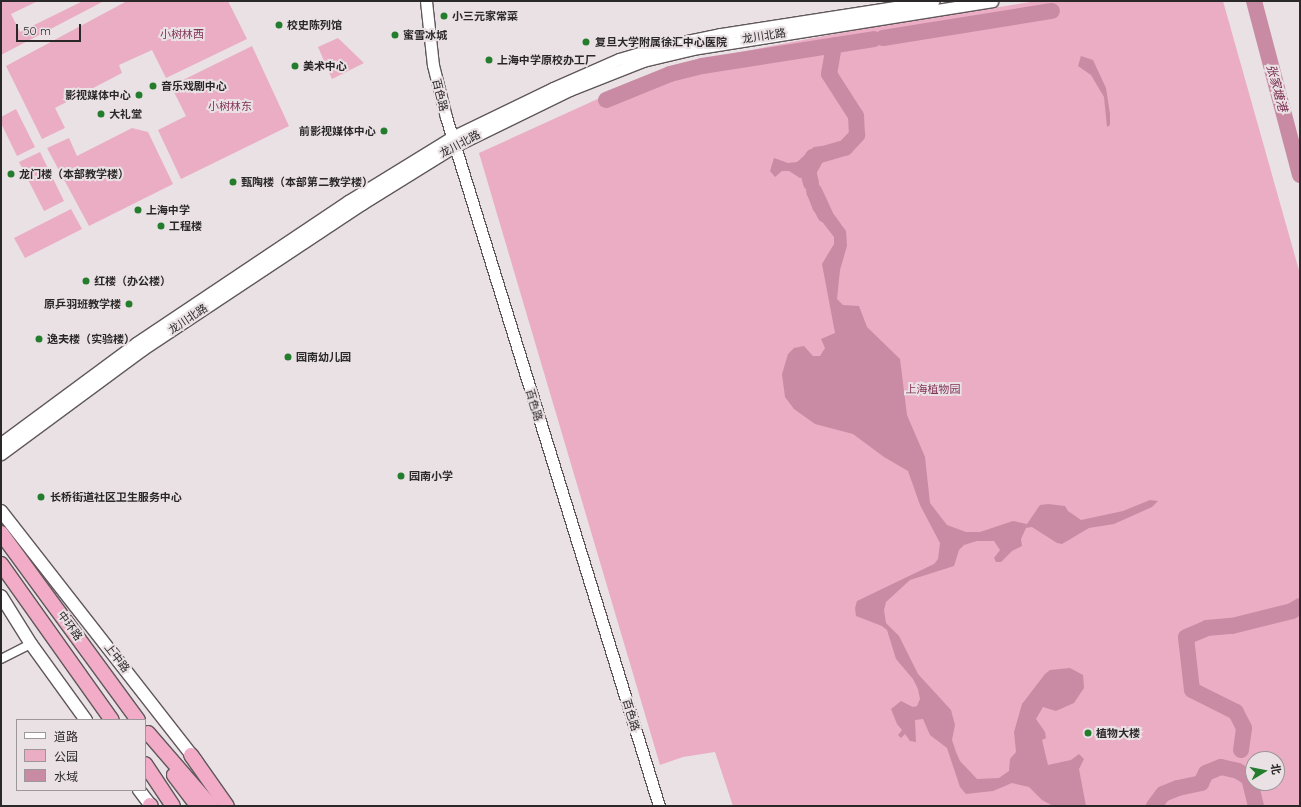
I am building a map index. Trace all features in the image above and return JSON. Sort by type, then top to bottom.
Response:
[{"type":"highway","name":"中环路","points":[[1,533],[137,719]]},
{"type":"highway","name":"中环路","points":[[1,564],[111,719]]},
{"type":"highway","points":[[146,731],[180,785],[197,806]]},
{"type":"highway","points":[[146,731],[211,806]]},
{"type":"highway","points":[[191,755],[227,806]]},
{"type":"highway","points":[[148,768],[173,806]]},
{"type":"highway","points":[[148,768],[182,806]]},
{"type":"main road","name":"上中路","points":[[1,511],[232,806]]},
{"type":"main road","points":[[1,596],[31,644],[85,719]]},
{"type":"main road","points":[[140,791],[151,806]]},
{"type":"street","name":"百色路","points":[[426,1],[433,65],[453,142],[659,806]]},
{"type":"street","name":"龙川北路","points":[[1,443],[113,359],[204,296],[453,142],[586,73],[663,46],[720,34],[933,1]]},
{"type":"street","name":"龙川北路","points":[[1,454],[119,366],[215,300],[453,142],[622,68],[666,54],[722,43],[992,1]]},
{"type":"street","points":[[1,659],[31,644]]},
{"type":"green space","points":[[1,1],[38,1],[11,14],[20,32],[83,1],[104,1],[1,55]]},
{"type":"green space","name":"小树林西","points":[[127,1],[228,1],[247,39],[166,78],[152,50],[119,65],[122,73],[55,108],[65,128],[42,139],[6,66]]},
{"type":"green space","name":"上海植物园","points":[[1037,1],[1223,1],[1300,274],[1300,806],[733,806],[715,752],[683,757],[660,765],[479,153],[635,82],[698,60],[861,29]]},
{"type":"green space","points":[[338,38],[364,63],[332,79],[318,47]]},
{"type":"green space","name":"小树林东","points":[[252,46],[289,126],[181,179],[158,130],[186,116],[171,86]]},
{"type":"green space","points":[[16,109],[35,147],[17,156],[1,123],[1,117]]},
{"type":"green space","points":[[132,128],[148,132],[173,184],[89,226],[47,148],[69,138],[77,156]]},
{"type":"green space","points":[[40,152],[64,201],[44,211],[19,162]]},
{"type":"green space","points":[[71,209],[82,229],[25,258],[14,238]]},
{"type":"water","points":[[1081,56],[1093,60],[1106,88],[1110,114],[1110,125],[1107,127],[1104,97],[1091,75],[1078,66]]},
{"type":"water","points":[[822,146],[826,152],[825,158],[816,174],[800,178],[789,171],[782,171],[775,177],[770,171],[774,158],[788,163],[797,162],[814,147]]},
{"type":"water","points":[[819,194],[846,231],[847,246],[840,270],[837,299],[843,305],[859,306],[867,327],[900,359],[907,415],[925,457],[930,503],[947,525],[966,532],[980,532],[1013,521],[1027,524],[1040,505],[1048,504],[1065,506],[1068,511],[1081,520],[1123,511],[1150,500],[1158,501],[1152,507],[1114,524],[1089,528],[1062,544],[1057,543],[1032,527],[1026,528],[1021,539],[1022,546],[1012,551],[1001,562],[996,562],[994,558],[1000,550],[994,541],[977,541],[964,545],[959,550],[954,566],[910,580],[886,602],[884,610],[886,623],[899,636],[918,674],[951,710],[955,725],[952,740],[956,752],[960,761],[977,779],[999,778],[1009,771],[1010,759],[1016,752],[1014,732],[1022,704],[1045,674],[1050,670],[1070,668],[1083,675],[1084,688],[1074,703],[1056,711],[1043,707],[1036,719],[1045,732],[1046,738],[1042,740],[1048,765],[1071,760],[1079,754],[1084,759],[1079,769],[1086,806],[1053,806],[1042,800],[1029,787],[1012,783],[993,791],[966,794],[960,787],[947,748],[930,735],[923,719],[915,720],[916,742],[910,741],[905,734],[901,738],[898,735],[902,730],[897,724],[891,709],[901,701],[913,707],[917,706],[920,699],[918,689],[913,679],[896,659],[887,630],[882,626],[856,616],[855,608],[857,601],[934,564],[938,559],[940,543],[920,505],[908,471],[884,457],[853,434],[815,424],[794,409],[785,397],[782,374],[788,354],[794,348],[804,346],[813,356],[820,356],[825,348],[821,339],[835,333],[822,264],[834,244],[834,237],[813,210],[809,199]]},
{"type":"waterway","name":"张家塘港","points":[[1254,1],[1300,175]]},
{"type":"waterway","points":[[883,38],[1052,11]]},
{"type":"waterway","points":[[606,100],[670,74],[702,66],[874,39]]},
{"type":"waterway","points":[[811,183],[807,167],[813,157],[845,148],[857,135],[856,116],[829,74],[834,45]]},
{"type":"waterway","points":[[814,191],[825,215]]},
{"type":"waterway","points":[[1241,750],[1244,728],[1236,712],[1192,690],[1186,637],[1207,628],[1232,626],[1292,611],[1300,606]]},
{"type":"waterway","points":[[1154,806],[1163,794],[1178,788],[1201,783],[1206,773],[1221,767],[1238,771],[1249,778],[1256,806]]},
{"type":"place","name":"小三元家常菜","points":[[444,16]]},
{"type":"place","name":"校史陈列馆","points":[[279,25]]},
{"type":"place","name":"蜜雪冰城","points":[[395,35]]},
{"type":"place","name":"复旦大学附属徐汇中心医院","points":[[586,42]]},
{"type":"place","name":"上海中学原校办工厂","points":[[489,60]]},
{"type":"place","name":"美术中心","points":[[295,66]]},
{"type":"place","name":"音乐戏剧中心","points":[[153,86]]},
{"type":"place","name":"影视媒体中心","points":[[139,95]]},
{"type":"place","name":"大礼堂","points":[[101,114]]},
{"type":"place","name":"前影视媒体中心","points":[[384,131]]},
{"type":"place","name":"龙门楼（本部教学楼）","points":[[11,174]]},
{"type":"place","name":"甄陶楼（本部第二教学楼）","points":[[233,182]]},
{"type":"place","name":"上海中学","points":[[138,210]]},
{"type":"place","name":"工程楼","points":[[161,226]]},
{"type":"place","name":"红楼（办公楼）","points":[[86,281]]},
{"type":"place","name":"原乒羽班教学楼","points":[[129,304]]},
{"type":"place","name":"逸夫楼（实验楼）","points":[[39,339]]},
{"type":"place","name":"园南幼儿园","points":[[288,357]]},
{"type":"place","name":"园南小学","points":[[401,476]]},
{"type":"place","name":"长桥街道社区卫生服务中心","points":[[41,497]]},
{"type":"place","name":"植物大楼","points":[[1088,733]]}]
